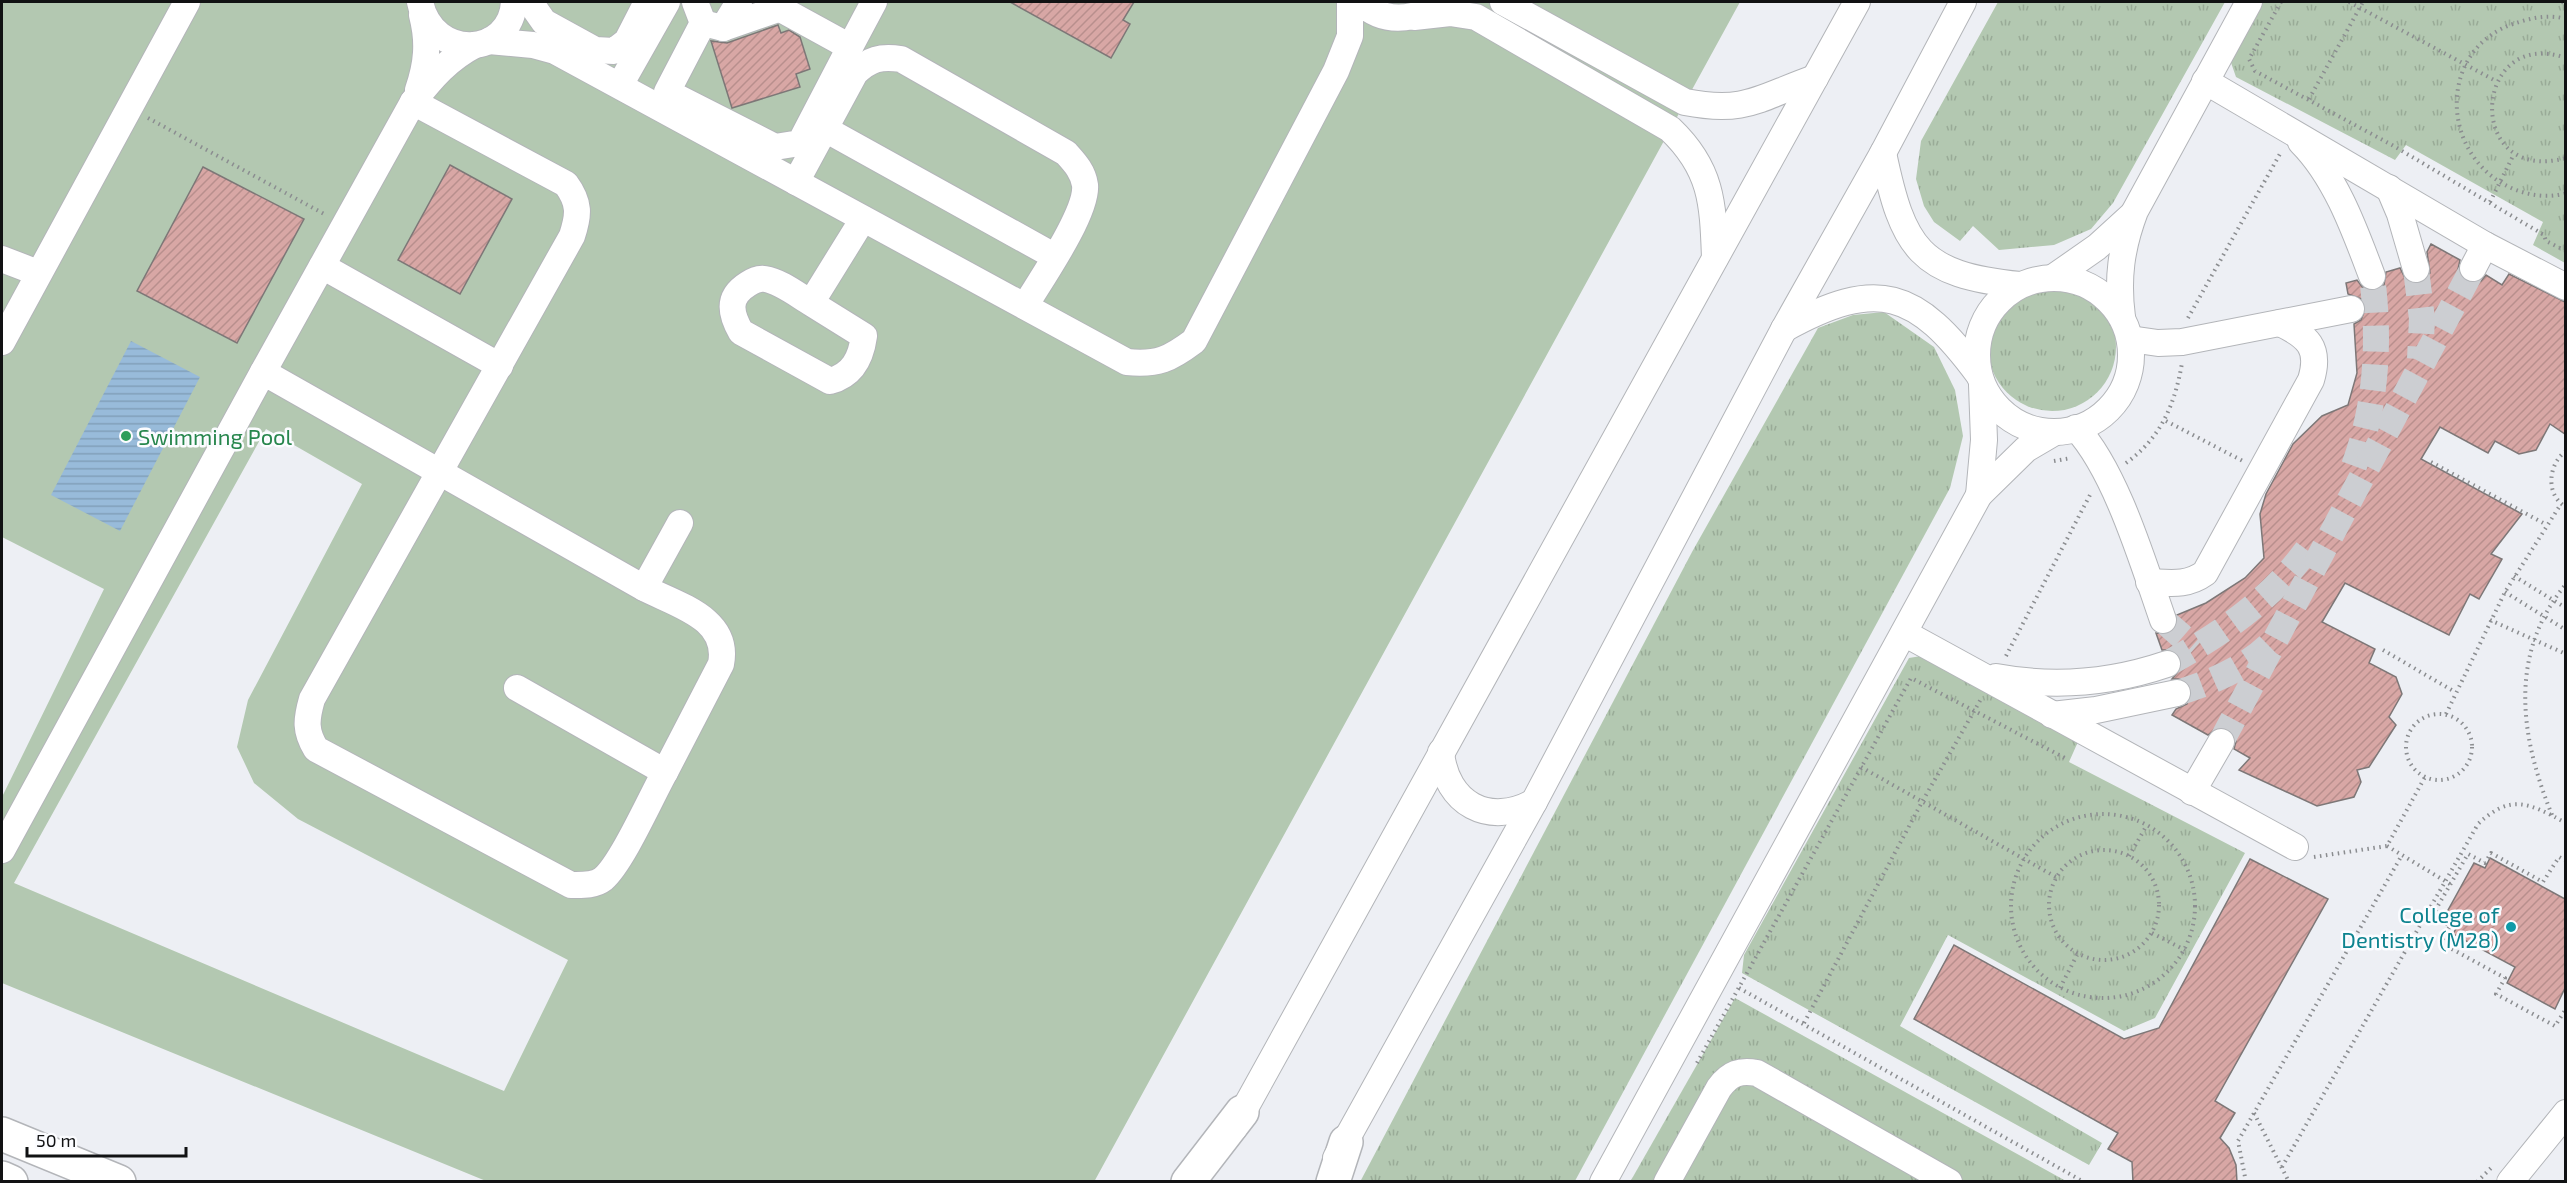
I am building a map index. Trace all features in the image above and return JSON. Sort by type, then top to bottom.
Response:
[{"type":"main road","points":[[1188,1182],[1242,1112]]},
{"type":"main road","points":[[2,1134],[118,1182]]},
{"type":"main road","points":[[1333,1182],[1346,1142]]},
{"type":"main road","points":[[2,1178],[11,1182]]},
{"type":"street","points":[[2,342],[187,2]]},
{"type":"street","points":[[413,102],[435,73],[448,61],[501,32],[516,2]]},
{"type":"street","points":[[516,2],[537,34],[555,51]]},
{"type":"street","points":[[530,2],[544,22],[595,50],[614,51],[627,41],[648,2]]},
{"type":"street","points":[[620,86],[667,2]]},
{"type":"street","points":[[739,2],[707,18],[667,92],[775,147],[801,143],[873,2]]},
{"type":"street","points":[[419,6],[431,30],[444,40],[459,45],[522,43],[555,51],[1127,362],[1146,364],[1171,358],[1194,341],[1336,71],[1350,36],[1350,2]]},
{"type":"street","points":[[1360,2],[1374,12],[1409,18],[1449,13],[1476,17],[1670,129],[1690,148],[1710,193],[1715,258]]},
{"type":"street","points":[[1336,71],[1358,41],[1378,27],[1430,11],[1442,2]]},
{"type":"street","points":[[1503,2],[1685,102],[1709,107],[1738,107],[1765,99],[1815,78]]},
{"type":"street","points":[[1205,1182],[1857,2]]},
{"type":"street","points":[[1322,1182],[1534,802],[1784,329],[1883,153],[1963,2]]},
{"type":"street","points":[[1603,1182],[1979,495],[2001,470],[2026,449],[2065,430],[2094,421],[2109,409],[2120,394],[2128,377],[2132,358],[2118,288],[2125,236],[2135,211],[2248,2]]},
{"type":"street","points":[[707,18],[775,5],[850,46]]},
{"type":"street","points":[[2,846],[413,102],[425,71],[428,45],[419,6]]},
{"type":"street","points":[[796,182],[855,74],[868,61],[883,56],[901,59],[1066,153],[1079,167],[1085,185],[1082,206],[1025,306]]},
{"type":"street","points":[[2205,81],[2280,136],[2310,152],[2346,212],[2372,276]]},
{"type":"street","points":[[262,372],[441,472],[644,588],[705,619],[718,631],[725,648],[722,664],[614,865],[602,880],[587,885],[571,885],[316,749],[307,734],[306,719],[312,699],[441,472],[572,236],[579,214],[576,197],[566,184],[413,102]]},
{"type":"street","points":[[825,129],[1054,256]]},
{"type":"street","points":[[2280,136],[2389,188],[2485,245],[2565,287]]},
{"type":"street","points":[[1883,153],[1896,211],[1907,234],[1923,253],[1935,264],[1966,277],[2020,285]]},
{"type":"street","points":[[2389,188],[2416,269]]},
{"type":"street","points":[[1979,495],[1984,440],[1976,354],[1984,323],[2002,296],[2020,285],[2054,277],[2097,247],[2135,211]]},
{"type":"street","points":[[811,303],[863,219]]},
{"type":"street","points":[[2473,268],[2485,245]]},
{"type":"street","points":[[2,259],[38,273]]},
{"type":"street","points":[[322,266],[500,366]]},
{"type":"street","points":[[2054,277],[2081,282],[2105,296],[2126,328],[2158,343],[2182,342],[2351,309]]},
{"type":"street","points":[[767,279],[811,303],[864,336],[860,357],[852,370],[842,378],[830,381],[741,332],[734,320],[731,304],[738,290],[755,280],[767,279]]},
{"type":"street","points":[[1784,329],[1841,301],[1866,298],[1891,300],[1911,307],[1939,327],[1980,380],[1994,404],[2011,419],[2032,429],[2065,430],[2089,442],[2108,475],[2163,620]]},
{"type":"street","points":[[2150,582],[2181,584],[2205,573],[2311,380],[2315,367],[2314,354],[2309,343],[2301,333],[2280,323]]},
{"type":"street","points":[[644,588],[680,523]]},
{"type":"street","points":[[1904,633],[2295,847]]},
{"type":"street","points":[[1988,677],[2054,684],[2093,682],[2131,676],[2167,663]]},
{"type":"street","points":[[518,688],[665,772]]},
{"type":"street","points":[[2052,715],[2096,710],[2177,693]]},
{"type":"street","points":[[2192,792],[2221,742]]},
{"type":"street","points":[[1442,752],[1447,778],[1462,799],[1473,806],[1498,813],[1510,812],[1534,802]]},
{"type":"street","points":[[1667,1182],[1719,1088],[1726,1079],[1736,1073],[1747,1071],[1757,1073],[1920,1175],[1949,1182]]},
{"type":"street","points":[[2510,1182],[2565,1113]]},
{"type":"path","points":[[2281,2],[2249,59],[2255,71],[2309,99],[2490,202],[2544,235],[2546,241],[2565,252]]},
{"type":"path","points":[[2349,2],[2496,81]]},
{"type":"path","points":[[2309,99],[2362,2]]},
{"type":"path","points":[[2565,19],[2533,17],[2506,26],[2483,42],[2466,65],[2457,90],[2456,117],[2461,135],[2479,166],[2500,184],[2527,194],[2555,196],[2565,193]]},
{"type":"path","points":[[2565,58],[2554,54],[2537,54],[2521,58],[2507,68],[2496,81],[2490,100],[2491,121],[2499,139],[2514,153],[2530,161],[2548,162],[2565,158]]},
{"type":"path","points":[[129,108],[345,225]]},
{"type":"path","points":[[1804,1023],[1922,802],[1974,711],[1988,677],[2097,483],[2130,460],[2166,421],[2177,392],[2183,328],[2283,149],[2280,136]]},
{"type":"path","points":[[2490,202],[2514,153]]},
{"type":"path","points":[[2166,421],[2262,471]]},
{"type":"path","points":[[2446,714],[2490,620],[2514,576],[2547,525],[2563,506],[2553,493],[2550,478],[2554,464],[2565,451]]},
{"type":"path","points":[[2048,462],[2081,459]]},
{"type":"path","points":[[2431,462],[2547,525]]},
{"type":"path","points":[[2514,576],[2565,608]]},
{"type":"path","points":[[2552,815],[2536,776],[2527,736],[2524,694],[2532,640],[2542,615],[2565,584]]},
{"type":"path","points":[[2505,592],[2565,630]]},
{"type":"path","points":[[2490,620],[2565,654]]},
{"type":"path","points":[[2383,650],[2455,692]]},
{"type":"path","points":[[1694,1070],[1911,678],[2067,759]]},
{"type":"path","points":[[2446,714],[2459,721],[2470,733],[2473,749],[2468,765],[2457,776],[2441,780],[2425,777],[2413,767],[2407,753],[2408,738],[2416,724],[2429,716],[2446,714]]},
{"type":"path","points":[[1861,767],[2055,877]]},
{"type":"path","points":[[2387,846],[2425,777]]},
{"type":"path","points":[[2282,1167],[2478,824],[2493,810],[2513,803],[2533,805],[2565,823]]},
{"type":"path","points":[[2091,815],[2118,816],[2146,825],[2168,840],[2186,864],[2195,892],[2195,922],[2185,950],[2163,978],[2130,995],[2094,999],[2060,988],[2036,970],[2019,945],[2011,916],[2013,886],[2023,859],[2042,837],[2065,823],[2091,815]]},
{"type":"path","points":[[2129,856],[2146,825]]},
{"type":"path","points":[[2295,847],[2315,858],[2387,846],[2450,884]]},
{"type":"path","points":[[2109,850],[2129,856],[2147,870],[2157,890],[2159,912],[2152,933],[2138,949],[2119,959],[2098,961],[2077,955],[2060,940],[2050,921],[2048,898],[2055,877],[2069,862],[2088,852],[2109,850]]},
{"type":"path","points":[[2565,861],[2559,857],[2543,882],[2491,853],[2485,863],[2468,854],[2432,916],[2450,926],[2440,943],[2505,978],[2496,994],[2555,1026],[2565,1009]]},
{"type":"path","points":[[2246,1182],[2238,1142],[2402,855]]},
{"type":"path","points":[[2152,933],[2185,950]]},
{"type":"path","points":[[2060,988],[2077,955]]},
{"type":"path","points":[[1739,988],[2084,1182]]},
{"type":"path","points":[[2254,1113],[2289,1182]]},
{"type":"green space","points":[[2,2],[1740,2],[1094,1182],[486,1181],[2,983],[2,797],[104,589],[2,537]],"holes":[[[266,429],[362,484],[248,700],[237,747],[254,783],[298,819],[568,960],[504,1091],[14,883]]]},
{"type":"green space","points":[[1998,2],[2225,2],[2113,203],[2091,229],[2054,245],[1999,250],[1973,226],[1960,241],[1934,222],[1924,206],[1916,179],[1921,141]]},
{"type":"green space","points":[[2259,2],[2565,2],[2565,263],[2533,245],[2543,222],[2406,145],[2395,160],[2236,77],[2228,54]]},
{"type":"green space","points":[[2052,283],[2077,288],[2097,302],[2111,322],[2116,347],[2111,372],[2097,392],[2077,406],[2052,411],[2027,406],[2007,392],[1993,372],[1988,347],[1993,322],[2007,302],[2027,288]]},
{"type":"green space","points":[[1884,312],[1934,347],[1955,390],[1963,436],[1950,488],[1575,1181],[1360,1182],[1692,552],[1818,328],[1853,315]]},
{"type":"green space","points":[[1927,655],[2081,735],[2069,762],[2245,853],[2155,1018],[2124,1031],[1948,935],[1900,1026],[2102,1143],[2089,1165],[1742,973],[1744,955],[1909,658]]},
{"type":"green space","points":[[1735,998],[2066,1181],[1630,1182]]},
{"type":"water","name":"Swimming Pool","points":[[131,341],[200,377],[120,531],[51,495]]},
{"type":"building","points":[[1010,2],[1134,2],[1123,20],[1130,24],[1111,58]]},
{"type":"building","points":[[778,25],[781,33],[789,30],[800,37],[810,69],[796,74],[800,87],[732,108],[711,41],[727,43]]},
{"type":"building","points":[[450,165],[512,199],[460,294],[398,260]]},
{"type":"building","points":[[203,167],[304,219],[237,343],[137,291]]},
{"type":"building","points":[[2431,244],[2460,260],[2458,269],[2467,282],[2481,281],[2486,275],[2502,285],[2509,274],[2565,302],[2565,434],[2550,424],[2536,450],[2519,454],[2495,441],[2488,453],[2440,427],[2421,459],[2522,514],[2491,554],[2502,559],[2479,599],[2470,594],[2449,635],[2345,583],[2322,622],[2375,649],[2369,663],[2396,677],[2402,694],[2389,717],[2396,725],[2369,767],[2357,770],[2361,782],[2354,797],[2317,806],[2239,770],[2250,758],[2234,749],[2236,741],[2229,729],[2220,727],[2208,735],[2172,715],[2176,709],[2187,704],[2192,691],[2182,679],[2172,679],[2181,668],[2181,659],[2171,650],[2162,650],[2156,633],[2167,634],[2174,630],[2178,623],[2177,615],[2206,603],[2245,578],[2264,558],[2260,514],[2266,494],[2293,444],[2322,416],[2348,405],[2357,373],[2354,324],[2361,320],[2366,307],[2362,299],[2348,294],[2346,283],[2357,280],[2363,288],[2377,290],[2384,285],[2386,272],[2400,268],[2406,280],[2421,283],[2430,273],[2427,252]]},
{"type":"building","name":"College of Dentistry (M28)","points":[[2490,858],[2565,899],[2565,988],[2555,1009],[2507,983],[2515,967],[2453,934],[2461,920],[2447,912],[2474,863],[2485,868]]},
{"type":"building","points":[[2250,859],[2328,899],[2215,1101],[2235,1113],[2220,1138],[2229,1148],[2236,1165],[2237,1182],[2133,1182],[2132,1162],[2108,1149],[2118,1133],[1914,1019],[1954,945],[2124,1039],[2159,1028]]},
{"type":"tunnel","points":[[2221,742],[2473,268]]},
{"type":"tunnel","points":[[2416,269],[2422,319],[2420,359]]},
{"type":"tunnel","points":[[2354,466],[2368,419],[2375,372],[2376,324],[2372,276]]},
{"type":"tunnel","points":[[2167,664],[2209,639],[2248,611],[2283,578],[2314,540]]},
{"type":"tunnel","points":[[2163,620],[2195,648]]},
{"type":"tunnel","points":[[2177,693],[2227,674],[2251,660],[2271,643]]},
{"type":"place","name":"Swimming Pool","points":[[126,436]]},
{"type":"place","name":"College of Dentistry (M28)","points":[[2511,927]]}]
